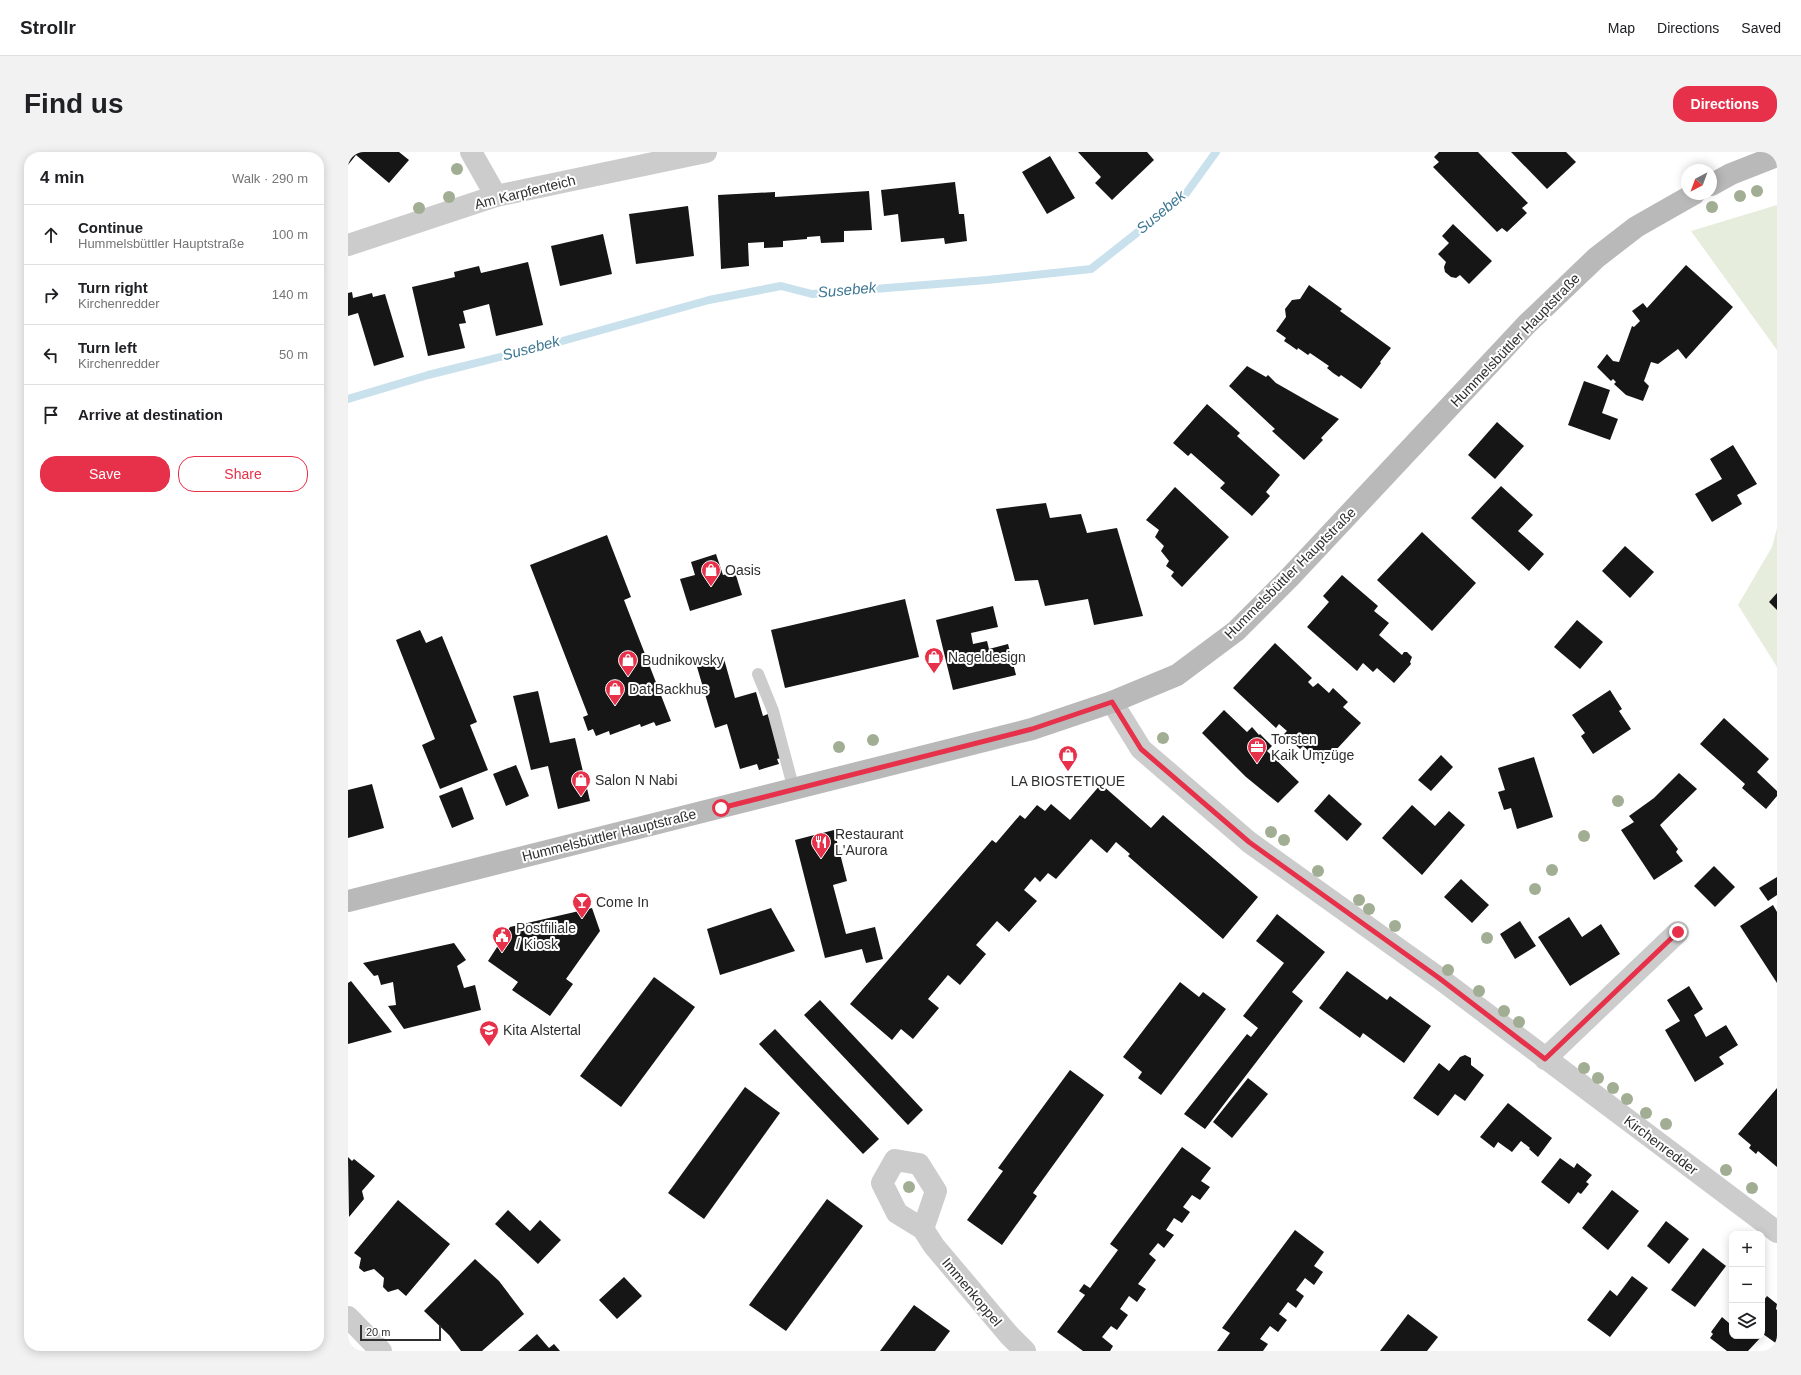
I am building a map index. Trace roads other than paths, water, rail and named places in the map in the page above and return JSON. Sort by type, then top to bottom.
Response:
[{"type":"main road","points":[[1717,182],[1731,174],[1777,156]]},
{"type":"main road","name":"Hummelsbüttler Hauptstraße","points":[[348,901],[1032,729],[1112,702],[1176,675],[1236,630],[1290,577],[1527,324],[1596,258],[1636,227],[1683,200]]},
{"type":"street","points":[[471,152],[496,196]]},
{"type":"street","name":"Am Karpfenteich","points":[[348,245],[496,196],[706,152]]},
{"type":"street","name":"Kirchenredder","points":[[1112,702],[1141,749],[1249,842],[1439,978],[1777,1232]]},
{"type":"street","points":[[1545,1059],[1678,932]]},
{"type":"street","name":"Immenkoppel","points":[[923,1229],[934,1246],[1009,1335],[1026,1351]]},
{"type":"street","points":[[348,1317],[381,1351]]},
{"type":"lane","points":[[758,674],[773,711],[794,790]]},
{"type":"waterway","name":"Susebek","points":[[348,399],[428,375],[548,345],[709,300],[781,286],[812,294],[987,280],[1091,269],[1185,195],[1216,152]]},
{"type":"place","name":"Oasis","points":[[711,587]]},
{"type":"place","name":"Nageldesign","points":[[934,674]]},
{"type":"place","name":"Budnikowsky","points":[[628,677]]},
{"type":"place","name":"Dat Backhus","points":[[615,706]]},
{"type":"place","name":"Torsten Kaik Umzüge","points":[[1257,764]]},
{"type":"place","name":"LA BIOSTETIQUE","points":[[1068,772]]},
{"type":"place","name":"Salon N Nabi","points":[[581,797]]},
{"type":"place","name":"Restaurant L'Aurora","points":[[821,859]]},
{"type":"place","name":"Come In","points":[[582,919]]},
{"type":"place","name":"Postfiliale / Kiosk","points":[[502,953]]},
{"type":"place","name":"Kita Alstertal","points":[[489,1047]]}]
